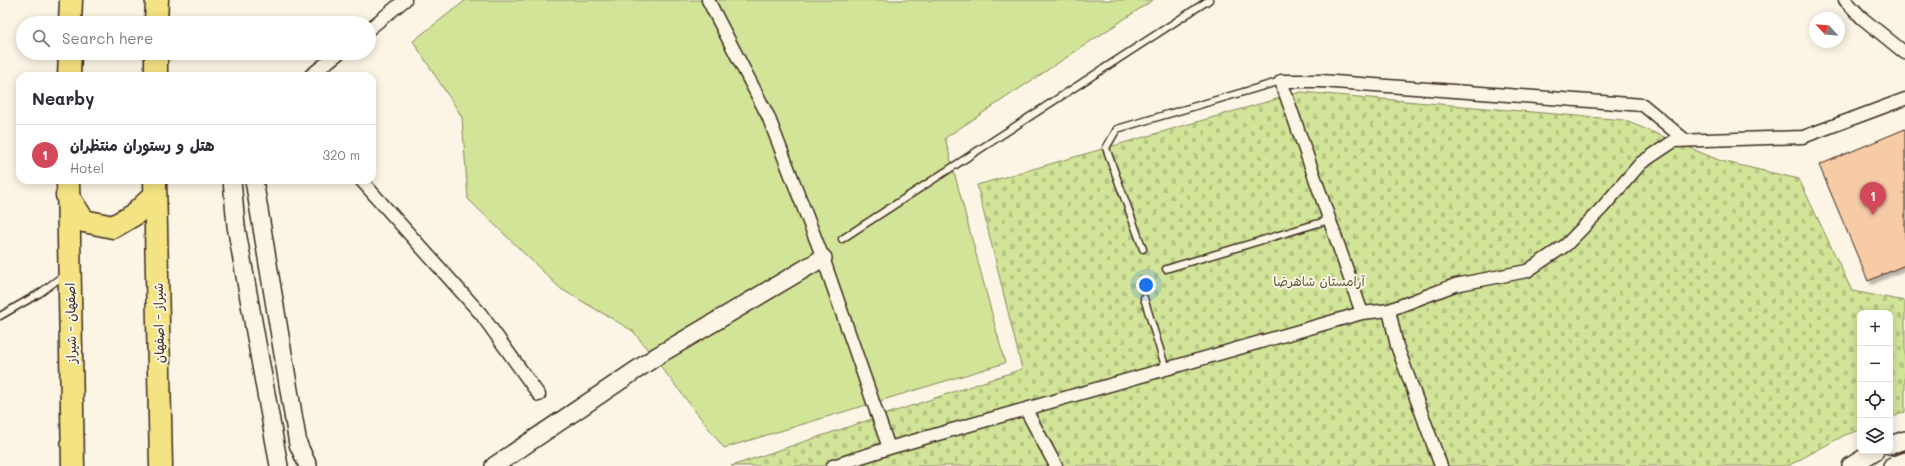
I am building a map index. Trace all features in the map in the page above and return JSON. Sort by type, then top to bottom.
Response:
[{"type":"highway","points":[[70,16],[71,0]]},
{"type":"highway","points":[[156,16],[157,0]]},
{"type":"highway","points":[[69,72],[70,60]]},
{"type":"highway","points":[[156,60],[156,72]]},
{"type":"highway","points":[[68,188],[84,221],[113,227],[135,214],[155,188]]},
{"type":"highway","name":"اصفهان - شیراز","points":[[68,188],[73,466]]},
{"type":"highway","name":"شیراز - اصفهان","points":[[155,188],[161,466]]},
{"type":"street","points":[[376,23],[405,0]]},
{"type":"street","points":[[708,0],[768,116],[824,258],[889,448]]},
{"type":"street","points":[[1846,0],[1862,18],[1905,53]]},
{"type":"street","points":[[315,72],[330,60]]},
{"type":"street","points":[[1362,313],[1281,81],[1321,81],[1643,104],[1685,140]]},
{"type":"street","points":[[833,466],[889,448],[1362,313],[1389,310],[1456,285],[1527,271],[1566,245],[1602,208],[1641,163],[1674,141],[1803,136],[1905,99]]},
{"type":"street","points":[[232,184],[236,226],[279,466]]},
{"type":"street","points":[[255,184],[298,444],[308,466]]},
{"type":"street","points":[[365,184],[481,314],[539,395]]},
{"type":"street","points":[[494,466],[657,356],[824,258]]},
{"type":"street","points":[[1389,310],[1397,346],[1441,466]]},
{"type":"street","points":[[1026,410],[1056,466]]},
{"type":"street","points":[[1893,444],[1905,440]]},
{"type":"street","points":[[1851,466],[1870,454]]},
{"type":"street","points":[[1892,466],[1905,461]]},
{"type":"lane","points":[[842,239],[1208,0]]},
{"type":"lane","points":[[1143,249],[1106,148],[1117,129],[1281,81]]},
{"type":"lane","points":[[1166,269],[1329,220]]},
{"type":"lane","points":[[0,316],[40,293],[69,272]]},
{"type":"lane","points":[[1144,298],[1166,369]]},
{"type":"green space","points":[[466,0],[1153,0],[945,138],[1005,363],[724,448],[633,331],[561,289],[468,199],[462,117],[413,41]]},
{"type":"green space","name":"آرامستان شاهرضا","points":[[1301,92],[1624,120],[1721,161],[1799,179],[1852,291],[1905,301],[1905,412],[1893,417],[1893,310],[1857,310],[1857,431],[1845,435],[1788,466],[731,466],[1022,369],[977,185]]},
{"type":"building","points":[[1905,129],[1905,265],[1868,281],[1819,165]]},
{"type":"place","name":"هتل و رستوران منتظران","points":[[1873,215]]}]
